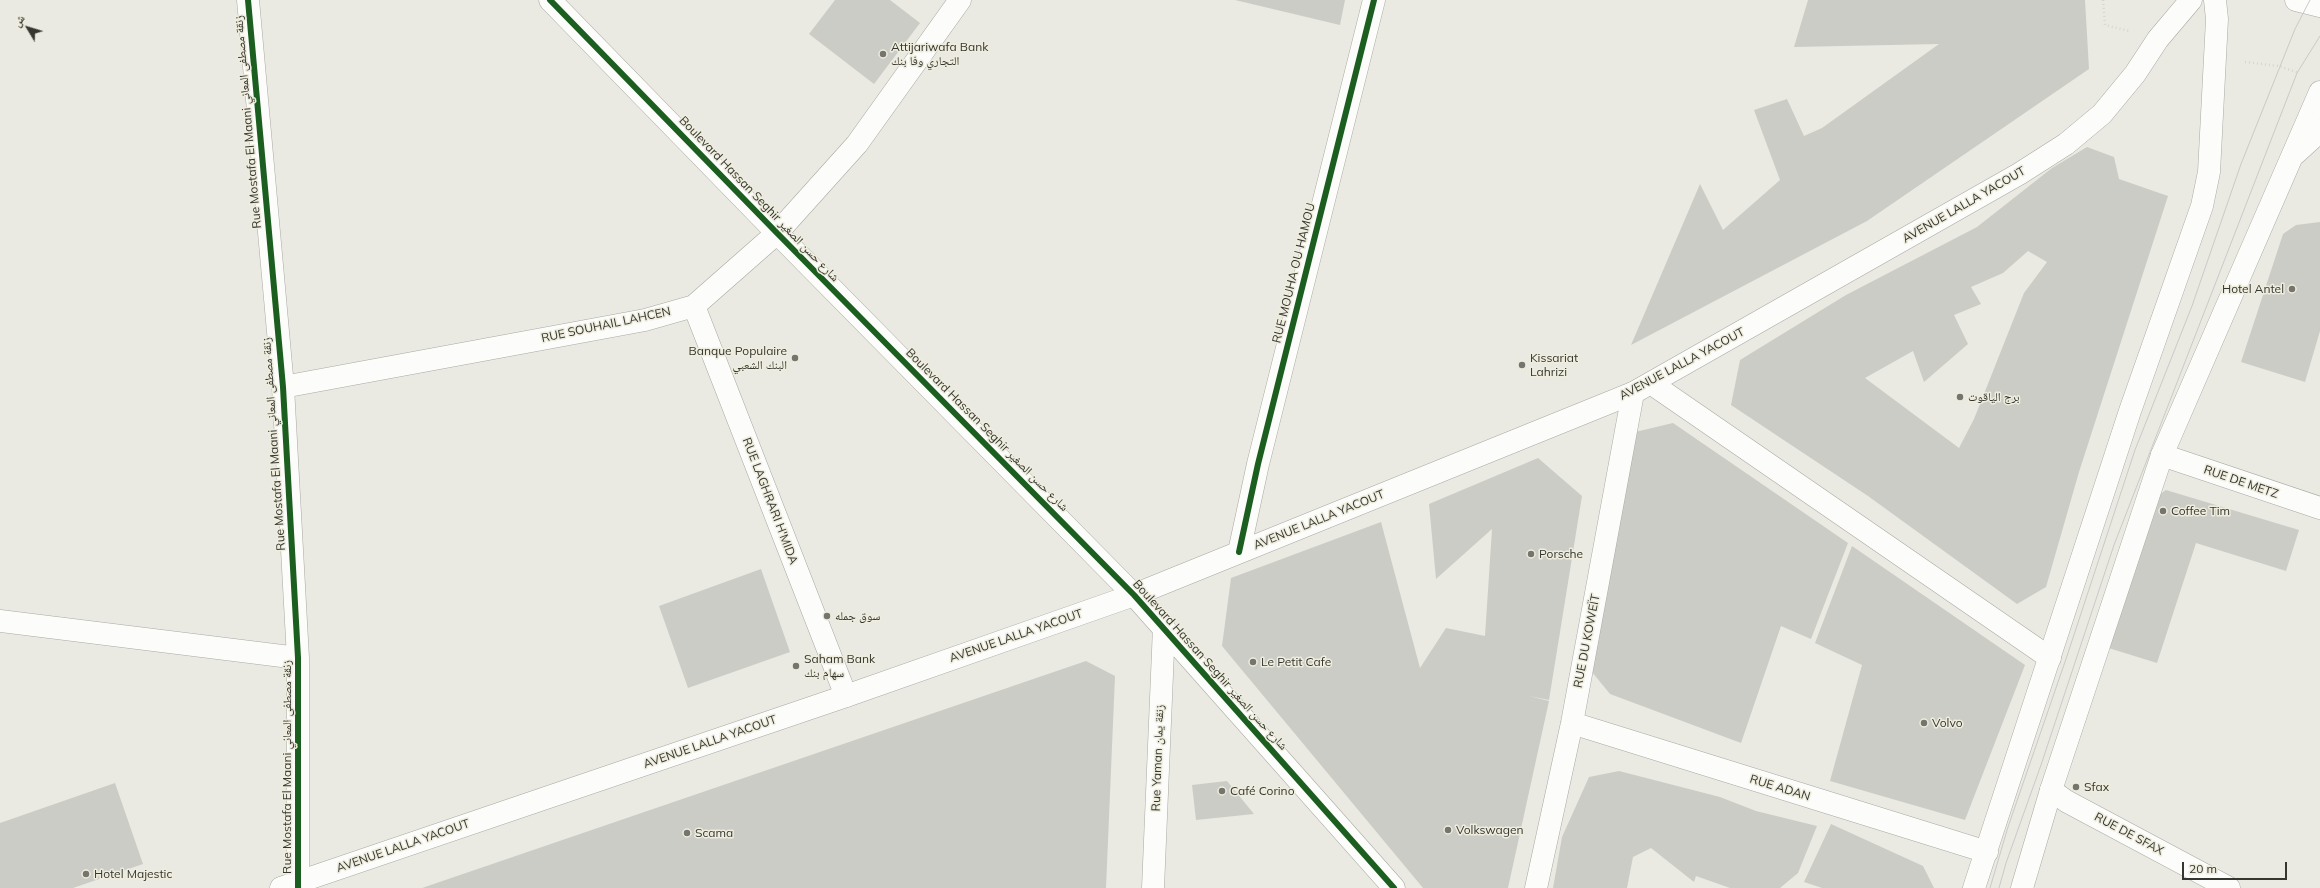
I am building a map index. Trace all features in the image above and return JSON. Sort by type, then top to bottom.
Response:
[{"type":"street","name":"Rue Mostafa El Maani زنقة مصطفى المعاني","points":[[248,0],[283,387],[298,658],[292,886]]},
{"type":"street","name":"Boulevard Hassan Seghir شارع حسن الصغير","points":[[550,0],[777,233],[1134,595],[1394,888]]},
{"type":"street","name":"RUE SOUHAIL LAHCEN","points":[[283,387],[645,320],[694,306],[777,233],[857,144],[960,0]]},
{"type":"street","name":"RUE MOUHA OU HAMOU","points":[[1239,552],[1258,464],[1374,0]]},
{"type":"street","name":"AVENUE LALLA YACOUT","points":[[292,886],[846,696],[1134,595],[1643,388],[2018,174],[2066,144],[2102,114],[2135,74],[2158,39],[2190,0]]},
{"type":"street","points":[[1974,888],[2130,411],[2202,206],[2209,172],[2217,19],[2215,0]]},
{"type":"street","points":[[2296,0],[2320,6]]},
{"type":"street","points":[[2022,888],[2051,790],[2162,455],[2288,160],[2320,92]]},
{"type":"street","points":[[2288,160],[2320,131]]},
{"type":"street","name":"RUE LAGHRARI H'MIDA","points":[[694,306],[846,696]]},
{"type":"street","points":[[1643,388],[2050,658]]},
{"type":"street","name":"RUE DU KOWEÏT","points":[[1536,888],[1643,388]]},
{"type":"street","name":"RUE DE METZ","points":[[2162,455],[2320,508]]},
{"type":"street","points":[[0,621],[298,658]]},
{"type":"street","name":"Rue Yaman زنقة يمان","points":[[1153,888],[1164,627]]},
{"type":"street","name":"RUE ADAN","points":[[1572,723],[1987,852]]},
{"type":"street","name":"RUE DE SFAX","points":[[2051,790],[2066,801],[2229,888]]},
{"type":"path","points":[[2103,0],[2105,25],[2130,32]]},
{"type":"path","points":[[2238,61],[2279,66],[2305,74]]},
{"type":"building","points":[[835,0],[890,0],[920,23],[874,84],[809,34]]},
{"type":"building","points":[[1235,0],[1345,0],[1340,25]]},
{"type":"building","points":[[1808,0],[2085,0],[2089,69],[1867,221],[1631,345],[1700,184],[1723,230],[1780,180],[1754,110],[1787,99],[1804,136],[1822,128],[1939,44],[1794,47]]},
{"type":"building","points":[[2087,147],[2114,157],[2119,179],[2168,196],[2079,472],[2046,587],[2017,604],[1868,496],[1731,405],[1740,360],[1846,295],[1977,227],[2052,168]],"holes":[[[2028,251],[2047,262],[2024,293],[1974,419],[1959,448],[1865,378],[1913,351],[1924,382],[1968,344],[1954,315],[1981,304],[1971,287],[2003,273]]]},
{"type":"building","name":"Hotel Antel","points":[[2320,222],[2320,331],[2305,382],[2241,362],[2283,234],[2296,225]]},
{"type":"building","points":[[1673,423],[1848,543],[1811,639],[1781,626],[1741,743],[1610,694],[1592,672],[1631,433]]},
{"type":"building","points":[[1538,458],[1582,496],[1549,700],[1529,696],[1549,701],[1508,888],[1423,888],[1222,646],[1231,578],[1381,522],[1420,668],[1446,628],[1485,636],[1492,529],[1436,579],[1429,504]]},
{"type":"building","points":[[2166,490],[2299,530],[2286,571],[2196,543],[2157,663],[2102,646],[2149,502]]},
{"type":"building","name":"Volvo","points":[[1852,546],[2025,665],[1965,820],[1830,781],[1862,665],[1815,643]]},
{"type":"building","points":[[761,569],[790,652],[688,688],[659,606]]},
{"type":"building","points":[[1086,661],[1115,676],[1106,888],[422,888]]},
{"type":"building","points":[[1619,771],[1720,797],[1756,811],[1817,826],[1798,873],[1780,888],[1730,888],[1696,876],[1694,882],[1651,848],[1633,857],[1627,888],[1553,888],[1562,837],[1589,777]]},
{"type":"building","points":[[1227,781],[1254,814],[1196,820],[1192,785]]},
{"type":"building","points":[[115,783],[143,864],[73,888],[0,888],[0,823]]},
{"type":"building","points":[[1831,824],[1923,866],[1934,888],[1822,888],[1804,882]]},
{"type":"tram line","points":[[1990,888],[2008,827],[2067,656],[2135,450],[2192,306],[2241,164],[2295,29],[2310,0]]},
{"type":"tram line","points":[[1999,888],[2006,863],[2041,765],[2114,545],[2297,73],[2320,36]]},
{"type":"cycle path","points":[[248,0],[283,387],[298,658],[298,888]]},
{"type":"cycle path","points":[[550,0],[777,233],[1134,595],[1394,888]]},
{"type":"cycle path","points":[[1239,552],[1258,464],[1374,0]]},
{"type":"place","name":"Attijariwafa Bank التجاري وفا بنك","points":[[883,54]]},
{"type":"place","name":"Hotel Antel","points":[[2292,289]]},
{"type":"place","name":"Banque Populaire البنك الشعبي","points":[[795,358]]},
{"type":"place","name":"Kissariat Lahrizi","points":[[1522,365]]},
{"type":"place","name":"برج الياقوت","points":[[1960,397]]},
{"type":"place","name":"Coffee Tim","points":[[2163,511]]},
{"type":"place","name":"Porsche","points":[[1531,554]]},
{"type":"place","name":"سوق جمله","points":[[827,616]]},
{"type":"place","name":"Le Petit Cafe","points":[[1253,662]]},
{"type":"place","name":"Saham Bank سهام بنك","points":[[796,666]]},
{"type":"place","name":"Volvo","points":[[1924,723]]},
{"type":"place","name":"Sfax","points":[[2076,787]]},
{"type":"place","name":"Café Corino","points":[[1222,791]]},
{"type":"place","name":"Volkswagen","points":[[1448,830]]},
{"type":"place","name":"Scama","points":[[687,833]]},
{"type":"place","name":"Hotel Majestic","points":[[86,874]]}]
